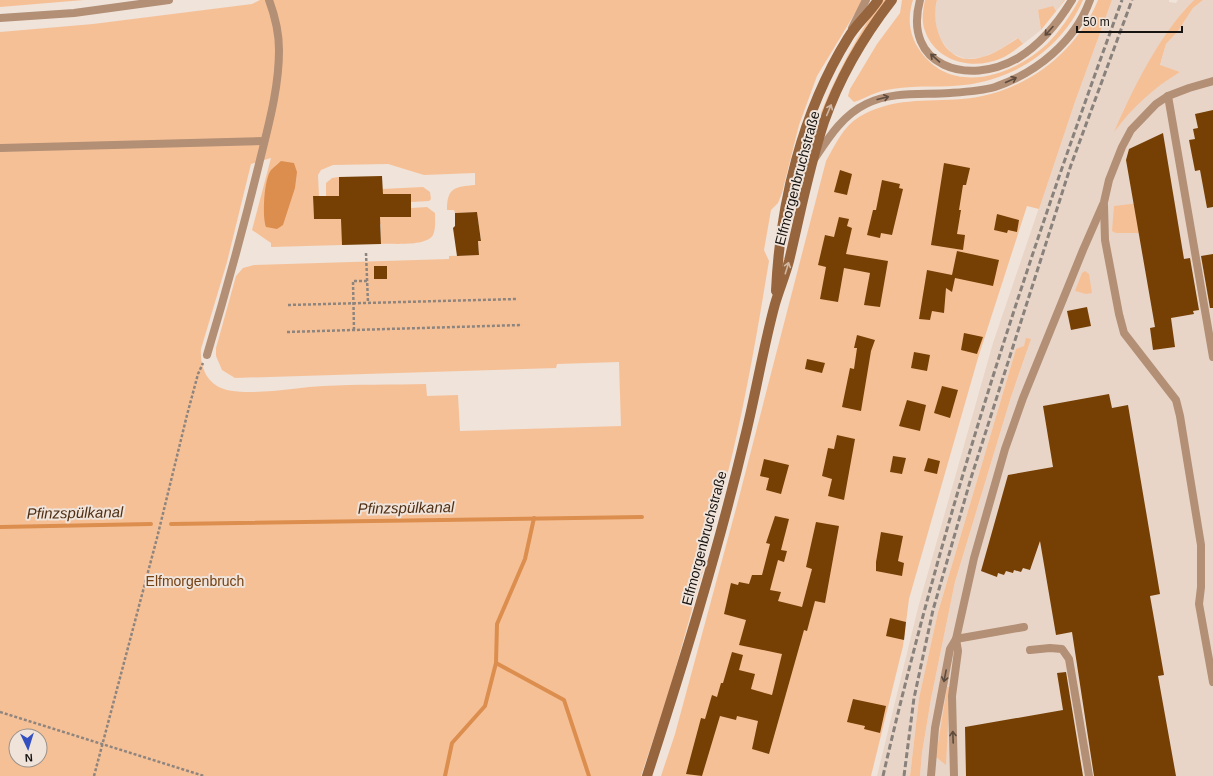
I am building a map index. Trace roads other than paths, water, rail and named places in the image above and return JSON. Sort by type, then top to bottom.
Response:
[{"type":"main road","name":"Elfmorgenbruchstraße","points":[[775,305],[778,257],[799,153],[818,98],[833,64],[849,36],[878,0]]},
{"type":"main road","name":"Elfmorgenbruchstraße","points":[[647,776],[683,664],[723,526],[775,305],[788,263],[813,160],[825,120],[844,76],[864,40],[892,0]]},
{"type":"lane","points":[[0,18],[74,13],[169,0]]},
{"type":"lane","points":[[207,355],[236,257],[264,141],[279,67],[278,30],[269,0]]},
{"type":"lane","points":[[849,36],[866,0]]},
{"type":"lane","points":[[920,0],[916,22],[919,35],[932,57],[952,69],[975,72],[988,70],[1018,58],[1049,32],[1072,0]]},
{"type":"lane","points":[[813,160],[840,124],[849,115],[866,104],[883,97],[906,94],[949,93],[993,87],[1031,70],[1065,41],[1077,24],[1090,0]]},
{"type":"lane","points":[[931,776],[935,728],[950,649],[956,639],[974,558],[1005,449],[1023,398],[1104,202],[1116,161],[1132,130],[1156,104],[1168,96],[1213,81]]},
{"type":"lane","points":[[1168,96],[1213,356]]},
{"type":"lane","points":[[0,148],[264,141]]},
{"type":"lane","points":[[1104,202],[1105,240],[1118,314],[1124,333],[1176,400],[1180,416],[1201,545],[1201,587],[1199,604],[1213,682]]},
{"type":"lane","points":[[956,639],[1024,627]]},
{"type":"lane","points":[[954,776],[952,696],[958,651],[956,639]]},
{"type":"lane","points":[[1030,650],[1050,648],[1062,649],[1069,659],[1089,776]]},
{"type":"waterway","name":"Pfinzspülkanal","points":[[171,524],[642,517]]},
{"type":"waterway","points":[[445,776],[452,743],[485,706],[496,663],[497,624],[525,559],[534,518]]},
{"type":"waterway","name":"Pfinzspülkanal","points":[[0,527],[151,524]]},
{"type":"waterway","points":[[496,663],[564,700],[589,776]]},
{"type":"railway","points":[[883,776],[933,579],[990,384],[1054,191],[1122,0]]},
{"type":"railway","points":[[904,776],[914,698],[933,610],[971,478],[1071,165],[1132,0]]},
{"type":"park label","name":"Elfmorgenbruch","points":[[195,581]]}]
